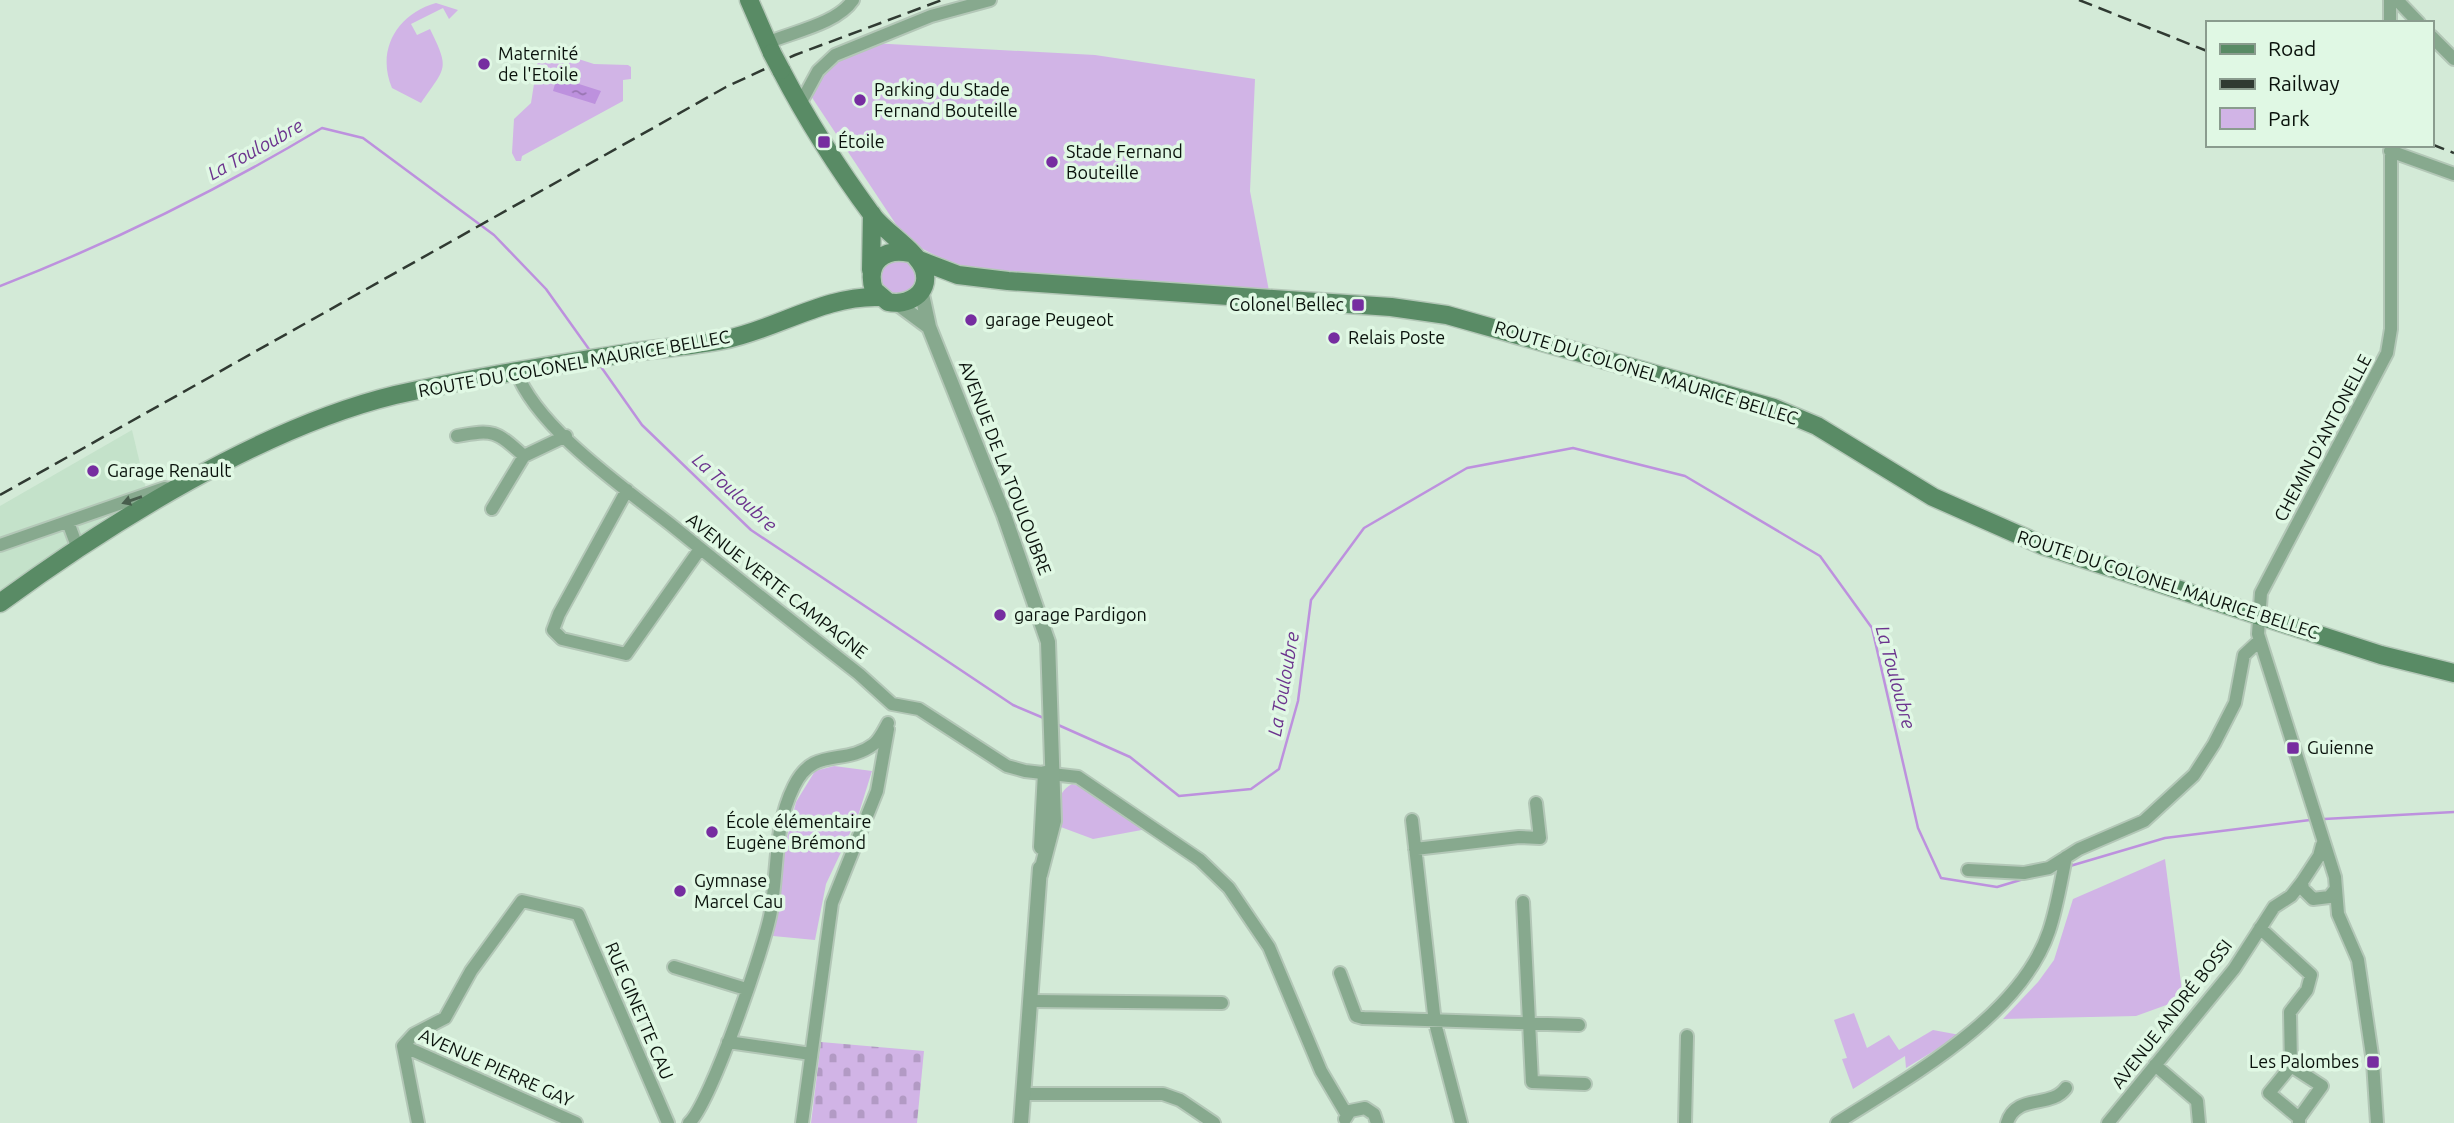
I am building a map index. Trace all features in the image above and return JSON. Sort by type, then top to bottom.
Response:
[{"type":"main road","points":[[749,0],[769,48],[800,104],[873,216],[923,269],[922,288],[910,301],[898,304],[879,297],[871,280],[879,238],[873,216]]},
{"type":"main road","points":[[874,265],[886,253],[897,250],[914,257]]},
{"type":"main road","name":"ROUTE DU COLONEL MAURICE BELLEC","points":[[914,257],[958,275]]},
{"type":"main road","name":"ROUTE DU COLONEL MAURICE BELLEC","points":[[819,308],[845,295],[874,265]]},
{"type":"main road","name":"ROUTE DU COLONEL MAURICE BELLEC","points":[[922,288],[933,278],[958,275],[1133,292],[1391,307],[1447,315],[1774,408],[1817,426],[1933,497],[1988,524],[2044,546],[2381,654],[2454,673]]},
{"type":"main road","name":"ROUTE DU COLONEL MAURICE BELLEC","points":[[0,603],[78,549],[196,478],[268,441],[344,412],[392,396],[516,371],[724,340],[819,308],[860,297],[879,297]]},
{"type":"street","points":[[769,48],[823,21],[849,6],[853,0]]},
{"type":"street","points":[[800,104],[818,71],[828,59],[898,27],[990,0]]},
{"type":"street","points":[[2390,0],[2390,21]]},
{"type":"street","points":[[2397,0],[2416,21]]},
{"type":"street","points":[[2433,38],[2454,59]]},
{"type":"street","points":[[2390,148],[2454,174]]},
{"type":"street","name":"CHEMIN D'ANTONELLE","points":[[2259,641],[2261,593],[2387,353],[2391,329],[2390,148]]},
{"type":"street","name":"AVENUE DE LA TOULOUBRE","points":[[922,288],[929,327],[1004,515],[1048,642],[1052,710],[1048,773],[1054,821],[1040,875],[1021,1123]]},
{"type":"street","points":[[898,304],[929,327]]},
{"type":"street","name":"AVENUE VERTE CAMPAGNE","points":[[516,371],[527,393],[591,461],[859,674],[891,704],[919,709],[1007,766],[1078,777],[1176,841],[1230,888],[1269,947],[1321,1071],[1339,1099],[1345,1118]]},
{"type":"street","points":[[457,436],[487,431],[504,438],[524,456]]},
{"type":"street","points":[[492,509],[524,456],[566,436]]},
{"type":"street","points":[[0,545],[196,478]]},
{"type":"street","points":[[627,490],[559,614],[553,630],[562,639],[626,654],[700,549]]},
{"type":"street","points":[[68,522],[78,549]]},
{"type":"street","points":[[1968,870],[2024,873],[2049,868],[2066,857],[2144,821],[2194,775],[2235,703],[2244,655],[2259,641],[2336,884],[2334,891],[2337,914],[2358,960],[2373,1062],[2377,1123]]},
{"type":"street","points":[[802,1123],[832,903],[874,800],[884,764],[891,704]]},
{"type":"street","points":[[689,1123],[728,1042],[767,932],[780,818],[794,785],[804,769],[816,761],[852,755],[876,743],[888,723]]},
{"type":"street","points":[[1415,849],[1519,837],[1540,838],[1536,803]]},
{"type":"street","points":[[1412,820],[1435,1023],[1461,1123]]},
{"type":"street","points":[[2307,896],[2302,882],[2319,856],[2322,841]]},
{"type":"street","points":[[1837,1123],[1972,1035],[2011,990],[2033,964],[2049,932],[2066,857]]},
{"type":"street","points":[[2311,869],[2325,868],[2331,872]]},
{"type":"street","name":"AVENUE ANDRÉ BOSSI","points":[[2108,1123],[2234,969],[2274,907],[2291,896],[2302,882]]},
{"type":"street","points":[[2320,900],[2334,891]]},
{"type":"street","points":[[2291,896],[2307,896],[2320,900],[2337,914]]},
{"type":"street","name":"RUE GINETTE CAU","points":[[403,1046],[414,1034],[445,1018],[471,971],[522,901],[578,914],[668,1123]]},
{"type":"street","points":[[1523,902],[1532,1082],[1586,1084]]},
{"type":"street","points":[[2260,928],[2311,975],[2307,990],[2290,1012],[2291,1066],[2269,1093],[2299,1120],[2322,1086],[2291,1066]]},
{"type":"street","points":[[674,967],[746,989]]},
{"type":"street","points":[[1340,973],[1356,1016],[1435,1023],[1579,1025]]},
{"type":"street","points":[[1032,1001],[1222,1003]]},
{"type":"street","points":[[1685,1123],[1687,1036]]},
{"type":"street","points":[[728,1042],[811,1054]]},
{"type":"street","points":[[403,1046],[418,1123]]},
{"type":"street","name":"AVENUE PIERRE GAY","points":[[403,1046],[576,1123]]},
{"type":"street","points":[[2155,1065],[2197,1101],[2199,1123]]},
{"type":"street","points":[[2007,1123],[2013,1111],[2029,1101],[2050,1100],[2066,1088]]},
{"type":"street","points":[[1024,1094],[1163,1094],[1180,1100],[1210,1122]]},
{"type":"street","points":[[1345,1118],[1365,1108],[1380,1122]]},
{"type":"shaded area","points":[[132,430],[146,489],[0,592],[0,506]]},
{"type":"green space","points":[[436,3],[458,10],[449,19],[443,8],[411,24],[417,35],[430,29],[443,61],[440,74],[421,103],[392,88],[387,60],[393,35],[401,25],[422,8]]},
{"type":"green space","name":"Stade Fernand Bouteille","points":[[871,43],[1095,55],[1255,79],[1250,191],[1269,291],[968,272],[907,241],[809,93],[826,66]]},
{"type":"green space","points":[[547,49],[594,64],[628,65],[631,67],[631,79],[623,80],[623,101],[522,156],[521,161],[516,161],[512,153],[514,119],[531,103],[539,52]]},
{"type":"green space","points":[[898,259],[911,264],[916,277],[911,290],[898,295],[885,290],[880,277],[885,264]]},
{"type":"green space","points":[[834,766],[872,771],[858,816],[826,884],[815,940],[773,936],[785,846],[796,802],[815,771]]},
{"type":"green space","points":[[1072,784],[1082,787],[1147,829],[1093,839],[1058,826],[1060,797]]},
{"type":"green space","points":[[2165,859],[2183,999],[2136,1016],[2003,1019],[2038,982],[2054,960],[2073,899]]},
{"type":"green space","points":[[1854,1013],[1867,1048],[1889,1035],[1899,1050],[1933,1030],[1960,1035],[1906,1068],[1905,1056],[1853,1089],[1842,1059],[1847,1058],[1834,1020]]},
{"type":"green space","points":[[821,1042],[924,1051],[917,1123],[811,1123]]},
{"type":"water","points":[[557,77],[601,91],[595,104],[553,91]]},
{"type":"waterway","name":"La Touloubre","points":[[0,286],[83,252],[164,214],[322,128],[363,138],[494,235],[546,289],[591,352]]},
{"type":"waterway","name":"La Touloubre","points":[[599,364],[642,425],[751,530],[1013,705],[1046,719]]},
{"type":"waterway","name":"La Touloubre","points":[[1056,724],[1130,757],[1179,796],[1251,789],[1279,769],[1298,701],[1311,600],[1364,528],[1467,468],[1573,448],[1685,476],[1820,556],[1872,628],[1918,828],[1941,878],[1997,887],[2027,878]]},
{"type":"waterway","name":"La Touloubre","points":[[2324,819],[2454,812]]},
{"type":"waterway","name":"La Touloubre","points":[[2070,866],[2165,838],[2310,820]]},
{"type":"railway","points":[[0,495],[726,87],[795,55],[942,0]]},
{"type":"railway","points":[[2079,0],[2206,51]]},
{"type":"railway","points":[[2433,145],[2454,153]]},
{"type":"place","name":"Maternité de l'Etoile","points":[[484,64]]},
{"type":"place","name":"Parking du Stade Fernand Bouteille","points":[[860,100]]},
{"type":"place","name":"Étoile","points":[[824,142]]},
{"type":"place","name":"Stade Fernand Bouteille","points":[[1052,162]]},
{"type":"place","name":"Colonel Bellec","points":[[1358,305]]},
{"type":"place","name":"garage Peugeot","points":[[971,320]]},
{"type":"place","name":"Relais Poste","points":[[1334,338]]},
{"type":"place","name":"Garage Renault","points":[[93,471]]},
{"type":"place","name":"garage Pardigon","points":[[1000,615]]},
{"type":"place","name":"Guienne","points":[[2293,748]]},
{"type":"place","name":"École élémentaire Eugène Brémond","points":[[712,832]]},
{"type":"place","name":"Gymnase Marcel Cau","points":[[680,891]]},
{"type":"place","name":"Les Palombes","points":[[2373,1062]]}]
